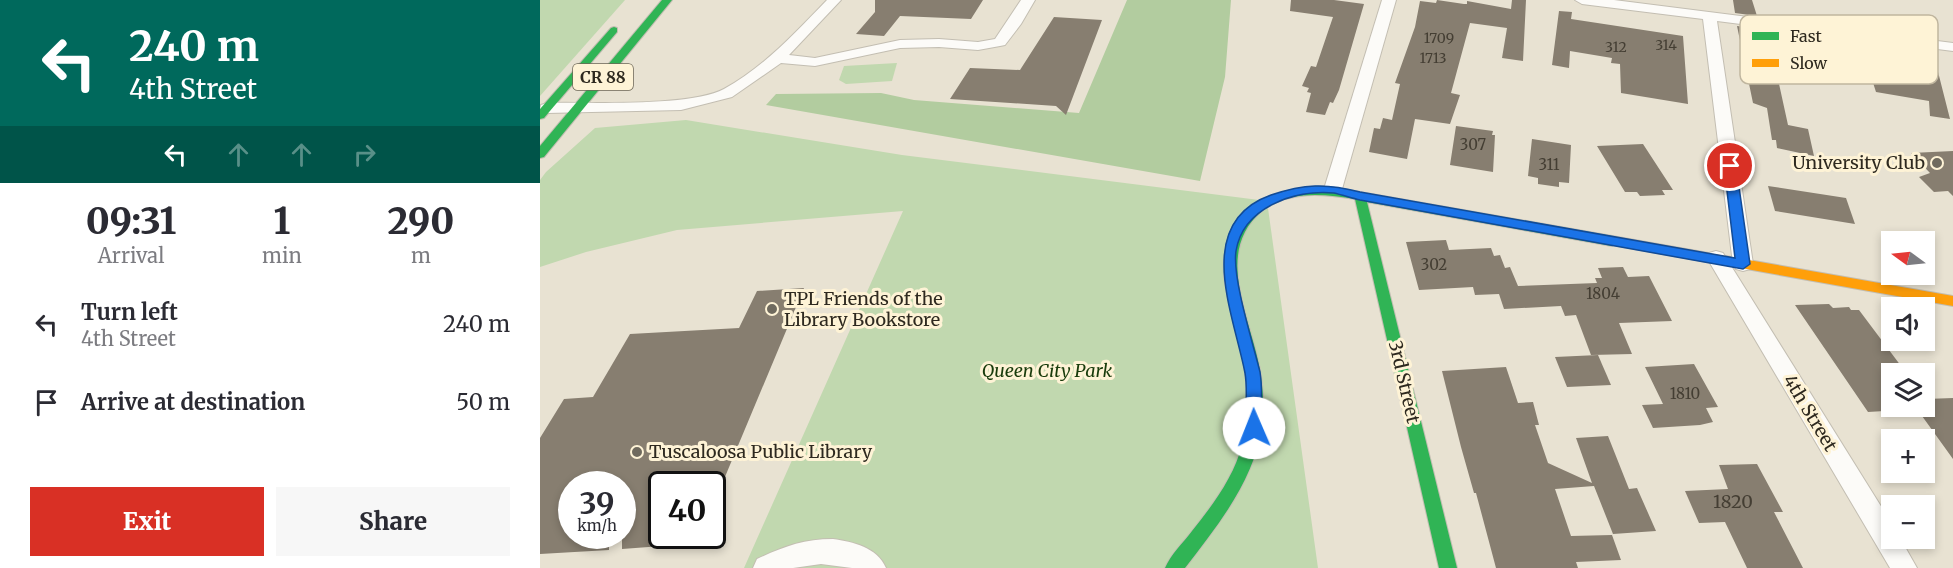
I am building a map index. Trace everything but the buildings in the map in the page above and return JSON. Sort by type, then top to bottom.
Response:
[{"type":"street","name":"CR 88","points":[[540,154],[667,0]]},
{"type":"street","points":[[543,112],[577,108],[681,105],[727,94],[778,58],[834,0]]},
{"type":"street","points":[[778,58],[815,62],[900,44],[939,43],[978,46],[1000,42],[1028,0]]},
{"type":"street","points":[[1333,189],[1389,0]]},
{"type":"street","points":[[1582,0],[1740,21]]},
{"type":"street","points":[[1710,17],[1743,264]]},
{"type":"street","points":[[543,112],[623,21]]},
{"type":"street","points":[[1938,45],[1953,47]]},
{"type":"street","points":[[1174,568],[1209,523],[1235,480],[1254,428],[1253,376],[1230,271],[1229,252],[1235,231],[1246,216],[1267,201],[1294,192],[1333,189],[1360,196],[1953,301]]},
{"type":"street","name":"3rd Street","points":[[1360,196],[1448,568]]},
{"type":"street","name":"4th Street","points":[[1716,258],[1904,568]]},
{"type":"street","points":[[766,568],[787,557],[830,551],[865,559],[873,568]]},
{"type":"green space","points":[[540,0],[625,0],[540,96]]},
{"type":"green space","points":[[1127,0],[1231,0],[1225,77],[1200,181],[766,105],[776,94],[881,93],[914,100],[1079,113]]},
{"type":"green space","points":[[897,63],[892,81],[846,84],[839,80],[844,66]]},
{"type":"green space","name":"Queen City Park","points":[[686,120],[902,155],[1267,201],[1318,568],[744,568],[903,211],[677,230],[586,252],[540,267],[540,180],[546,172],[595,128]]},
{"type":"traffic: fast","points":[[540,154],[667,0]]},
{"type":"traffic: fast","points":[[540,116],[614,30]]},
{"type":"traffic: fast","points":[[1174,568],[1224,502],[1250,446],[1255,417],[1254,390],[1249,353],[1234,294],[1231,254],[1235,236],[1245,220],[1261,206],[1276,198],[1292,194],[1326,190],[1612,241]]},
{"type":"traffic: fast","points":[[1360,196],[1448,568]]},
{"type":"traffic: slow","points":[[1612,241],[1953,301]]},
{"type":"place","name":"University Club","points":[[1937,163]]},
{"type":"place","name":"TPL Friends of the Library Bookstore","points":[[772,309]]},
{"type":"place","name":"Tuscaloosa Public Library","points":[[637,452]]},
{"type":"route","points":[[1254,428],[1253,376],[1230,271],[1229,252],[1235,231],[1246,216],[1267,201],[1294,192],[1333,189],[1360,196],[1743,264],[1730,166]]}]
